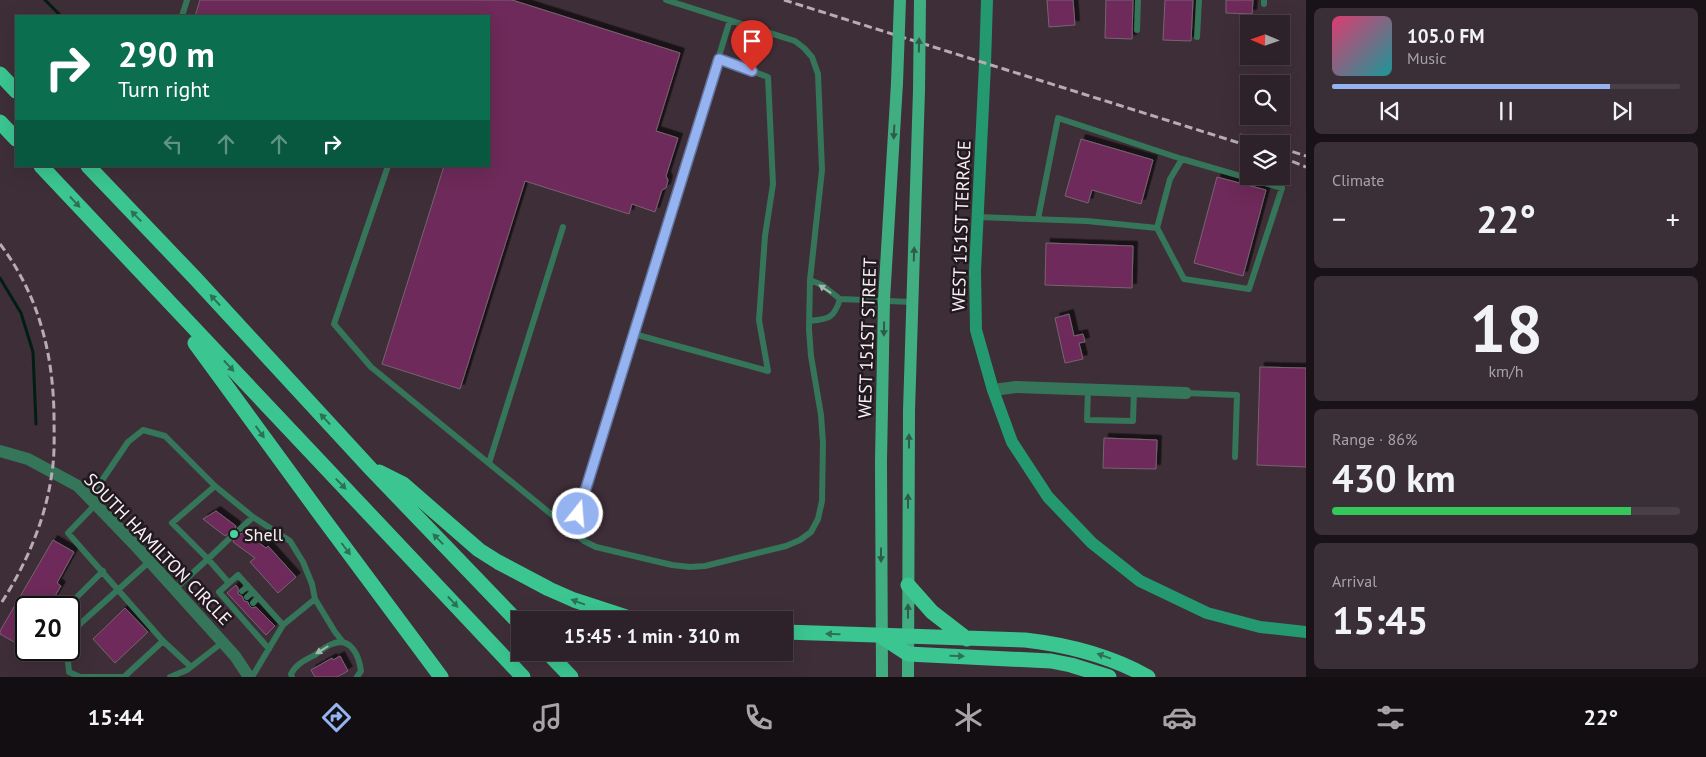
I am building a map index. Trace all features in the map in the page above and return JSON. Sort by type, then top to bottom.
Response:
[{"type":"highway","points":[[0,74],[15,90]]},
{"type":"highway","points":[[0,122],[15,138]]},
{"type":"highway","points":[[42,167],[523,677]]},
{"type":"highway","points":[[89,167],[195,278],[370,468],[511,615]]},
{"type":"highway","points":[[159,293],[441,677]]},
{"type":"highway","points":[[370,468],[403,484],[479,550],[513,571],[574,600],[608,611]]},
{"type":"highway","points":[[908,585],[932,612],[967,639]]},
{"type":"highway","points":[[793,632],[1025,640],[1071,646],[1110,658],[1148,677]]},
{"type":"highway","points":[[881,636],[908,654],[1051,661],[1109,677]]},
{"type":"highway","points":[[555,661],[570,677]]},
{"type":"main road","name":"WEST 151ST STREET","points":[[882,677],[881,461],[884,300],[900,0]]},
{"type":"main road","points":[[908,677],[909,411],[920,0]]},
{"type":"street","name":"WEST 151ST TERRACE","points":[[987,0],[986,64],[975,271],[976,330],[993,390],[1012,442],[1048,497],[1092,543],[1140,581],[1207,613],[1260,627],[1306,632]]},
{"type":"street","points":[[993,390],[1016,388],[1186,393]]},
{"type":"street","name":"SOUTH HAMILTON CIRCLE","points":[[0,451],[28,459],[78,486],[150,561],[223,642],[250,677]]},
{"type":"lane","points":[[182,15],[187,0]]},
{"type":"lane","points":[[388,167],[334,324],[372,367],[584,541],[596,547],[672,565],[690,567],[705,566],[786,546],[800,540],[810,532],[818,519],[822,501],[823,443],[821,415],[811,356],[809,321],[810,280],[822,170],[818,74],[812,57],[794,41],[666,0]]},
{"type":"lane","points":[[1138,0],[1138,30]]},
{"type":"lane","points":[[1197,37],[1198,0]]},
{"type":"lane","points":[[573,532],[730,20]]},
{"type":"lane","points":[[634,334],[768,371],[759,320],[765,236],[772,184],[768,77],[719,59]]},
{"type":"lane","points":[[1038,219],[1058,118],[1182,159],[1282,188],[1248,289],[1184,279],[1157,228],[1170,179],[1182,159]]},
{"type":"lane","points":[[978,217],[1087,221],[1157,228]]},
{"type":"lane","points":[[489,463],[564,226]]},
{"type":"lane","points":[[810,280],[822,285],[840,299],[912,302]]},
{"type":"lane","points":[[809,321],[827,320],[836,310],[840,299]]},
{"type":"lane","points":[[1088,390],[1087,420],[1133,421],[1134,391]]},
{"type":"lane","points":[[1186,393],[1236,395],[1235,457]]},
{"type":"lane","points":[[191,667],[163,641],[68,533],[93,501],[128,442],[142,430],[165,436],[215,486],[253,517],[290,541],[303,562],[312,584],[315,599],[335,632],[343,642],[352,647],[360,659],[361,671],[357,677]]},
{"type":"lane","points":[[215,486],[172,524],[208,559],[229,583]]},
{"type":"lane","points":[[240,529],[253,517]]},
{"type":"lane","points":[[174,588],[229,539]]},
{"type":"lane","points":[[80,624],[150,561]]},
{"type":"lane","points":[[78,596],[103,571]]},
{"type":"lane","points":[[268,649],[257,630],[219,592],[238,575],[261,600],[271,617],[283,625]]},
{"type":"lane","points":[[242,592],[248,586]]},
{"type":"lane","points":[[248,597],[253,592]]},
{"type":"lane","points":[[250,677],[283,625],[315,599]]},
{"type":"lane","points":[[253,602],[261,600]]},
{"type":"lane","points":[[258,608],[261,600]]},
{"type":"lane","points":[[68,661],[69,672],[80,676],[123,677],[163,641]]},
{"type":"lane","points":[[170,677],[191,667],[223,642]]},
{"type":"lane","points":[[292,677],[291,674],[295,667],[332,644],[343,642]]},
{"type":"building","points":[[200,0],[512,0],[680,53],[656,131],[678,138],[666,176],[668,180],[666,188],[662,190],[655,212],[632,204],[629,214],[525,181],[460,389],[382,364],[444,167],[490,167],[490,15],[195,15]]},
{"type":"building","points":[[1047,0],[1073,0],[1075,25],[1049,27]]},
{"type":"building","points":[[1106,0],[1133,0],[1132,39],[1105,38]]},
{"type":"building","points":[[1165,0],[1193,0],[1191,41],[1163,40]]},
{"type":"building","points":[[1226,0],[1253,0],[1252,14],[1226,13]]},
{"type":"building","points":[[1081,139],[1153,160],[1141,204],[1092,190],[1088,203],[1065,196]]},
{"type":"building","points":[[1217,177],[1240,183],[1240,185],[1266,190],[1243,276],[1194,263]]},
{"type":"building","points":[[1046,243],[1133,246],[1132,288],[1045,285]]},
{"type":"building","points":[[1069,314],[1074,336],[1083,334],[1085,342],[1079,343],[1083,359],[1065,363],[1055,318]]},
{"type":"building","points":[[1260,367],[1306,368],[1306,467],[1257,465]]},
{"type":"building","points":[[1104,438],[1157,440],[1156,469],[1103,468]]},
{"type":"building","points":[[216,511],[236,526],[235,530],[237,533],[241,534],[244,532],[266,548],[268,546],[296,577],[278,593],[250,562],[255,558],[233,542],[234,538],[232,535],[228,534],[225,536],[203,519]]},
{"type":"building","points":[[53,540],[74,552],[57,583],[61,586],[55,596],[20,596]]},
{"type":"building","name":"Shell","points":[[236,585],[238,594],[242,596],[244,601],[248,602],[252,608],[256,607],[275,626],[266,635],[227,593]]},
{"type":"building","points":[[15,605],[15,642],[0,634]]},
{"type":"building","points":[[125,608],[148,632],[115,663],[93,639]]},
{"type":"building","points":[[340,656],[348,671],[337,677],[315,677],[311,670],[332,658],[333,660]]},
{"type":"waterway","points":[[45,0],[60,15]]},
{"type":"waterway","points":[[0,278],[21,313],[33,352],[36,424]]},
{"type":"railway","points":[[784,0],[1240,143]]},
{"type":"railway","points":[[1290,151],[1306,156]]},
{"type":"railway","points":[[1290,161],[1306,167]]},
{"type":"railway","points":[[0,244],[24,283],[34,303],[41,325],[50,369],[54,415],[54,458],[45,507],[34,541],[0,605]]},
{"type":"place","name":"Shell","points":[[234,534]]},
{"type":"route","points":[[578,514],[719,59],[752,71]]}]
